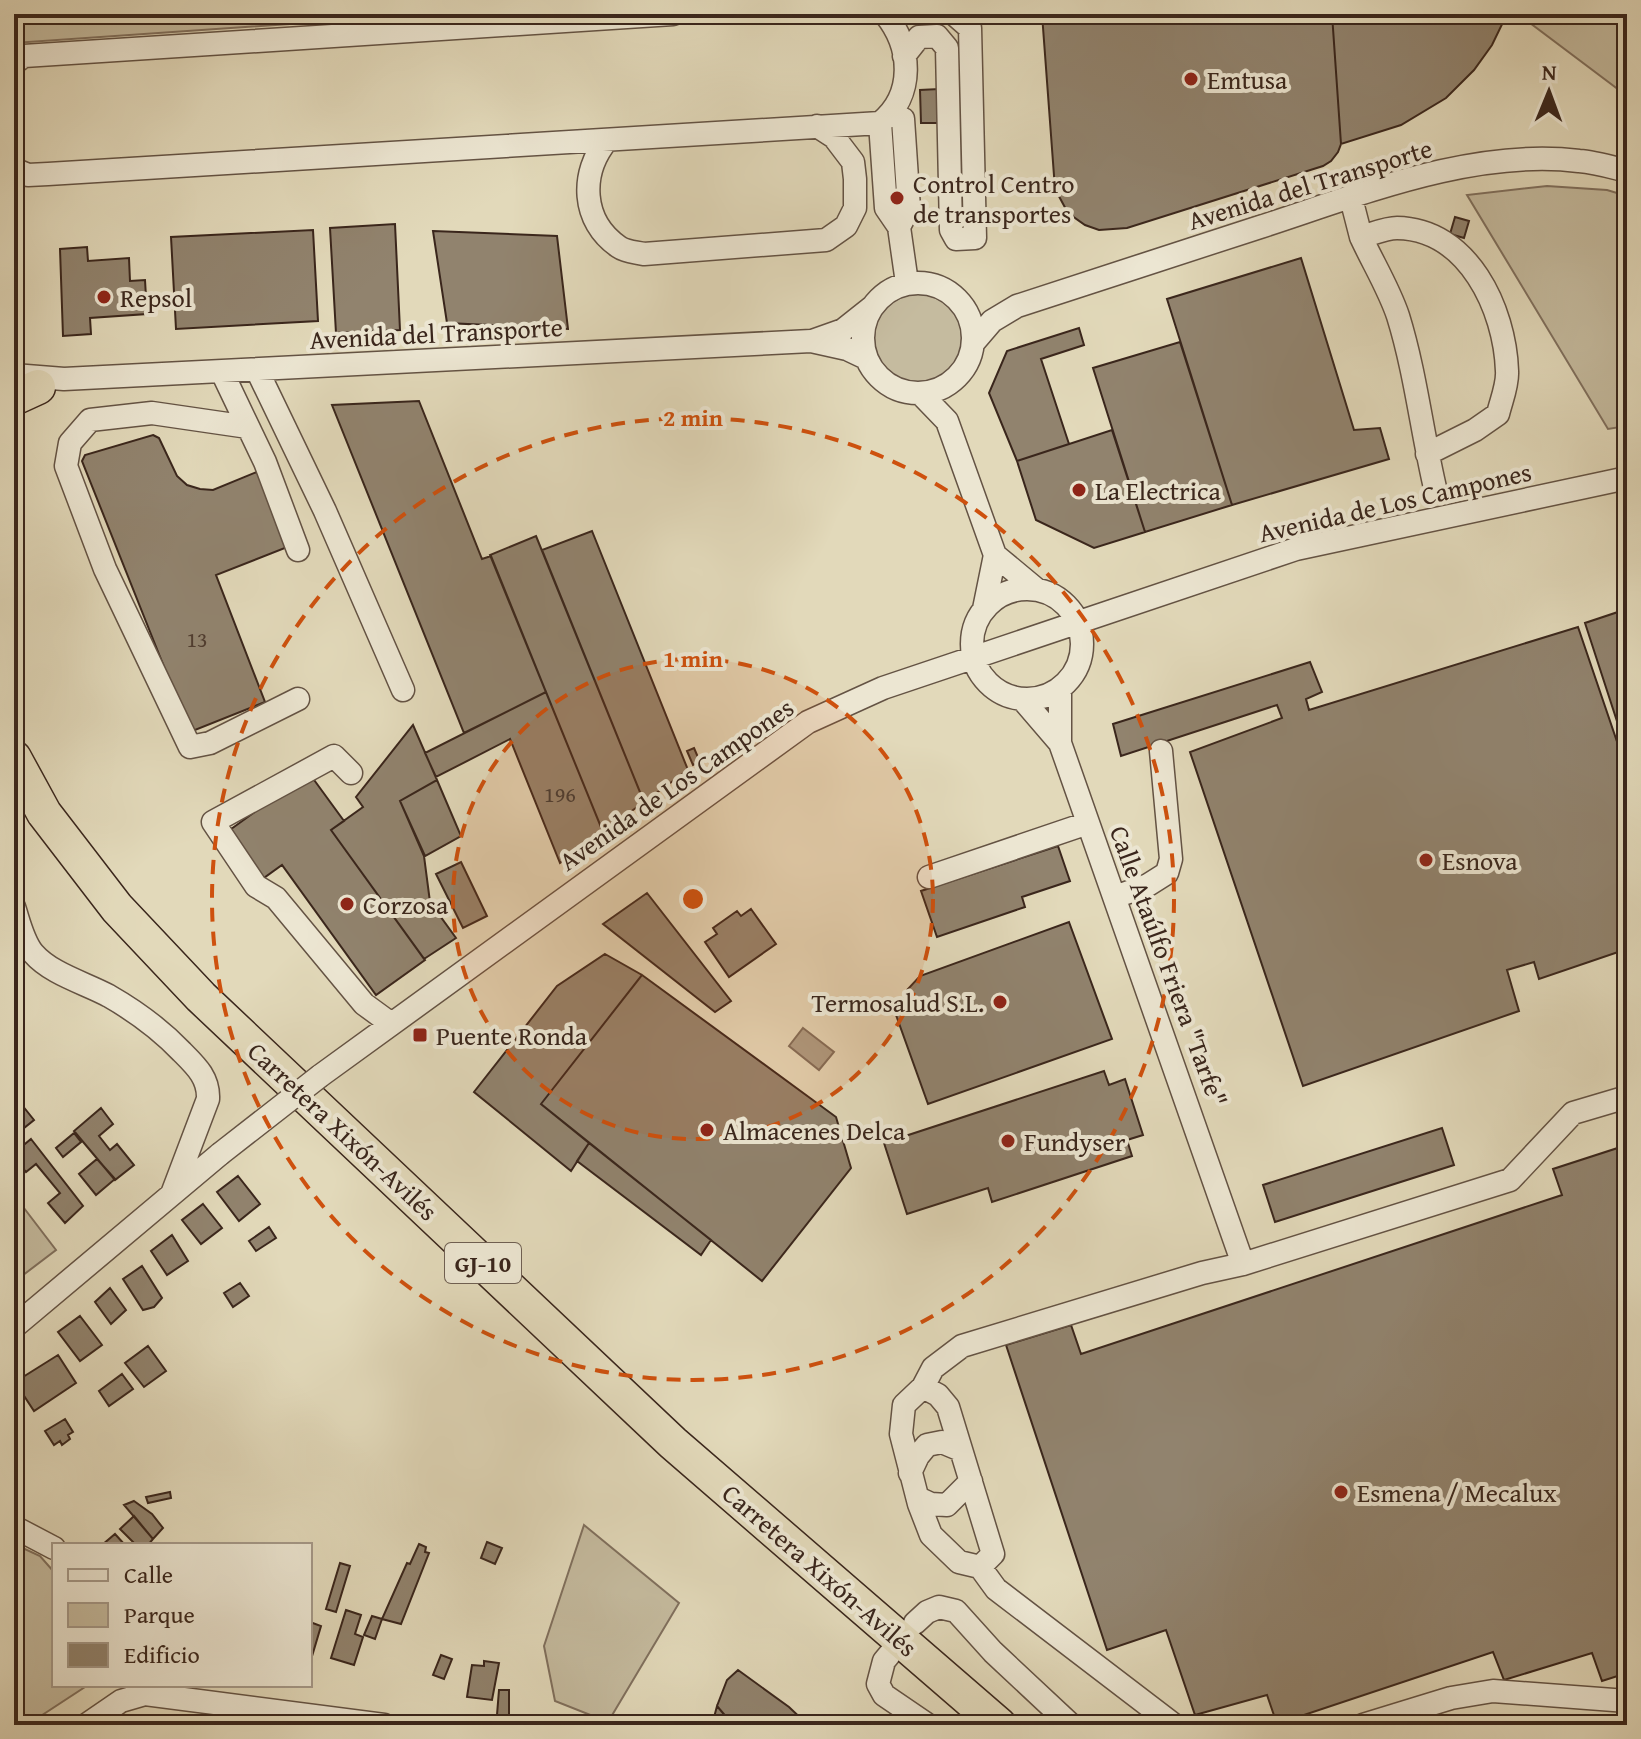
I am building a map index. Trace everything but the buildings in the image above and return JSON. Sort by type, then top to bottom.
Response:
[{"type":"highway","name":"Carretera Xixón-Avilés","points":[[14,758],[44,813],[117,908],[201,997],[673,1443],[999,1725]]},
{"type":"street","points":[[14,63],[24,56],[673,14]]},
{"type":"street","points":[[885,14],[894,25],[904,56],[906,89],[886,118]]},
{"type":"street","points":[[904,56],[919,37],[937,36],[947,48],[951,230],[956,239],[975,238],[970,28],[954,14]]},
{"type":"street","points":[[14,169],[28,175],[903,119],[909,208],[899,227],[907,283]]},
{"type":"street","points":[[607,140],[595,154],[588,172],[593,216],[602,232],[621,249],[644,254],[826,240],[846,226],[855,208],[853,162],[834,137],[817,126]]},
{"type":"street","name":"Avenida del Transporte","points":[[1017,306],[1439,172],[1531,159],[1580,161],[1627,171]]},
{"type":"street","points":[[1351,198],[1361,237],[1397,313],[1417,391],[1436,492]]},
{"type":"street","points":[[1361,237],[1396,228],[1443,239],[1477,273],[1499,322],[1507,373],[1498,414],[1475,430],[1427,454]]},
{"type":"street","points":[[811,341],[843,330],[882,296],[907,283],[922,283],[952,293],[963,305],[970,316],[974,342],[971,356],[954,380],[938,390],[920,393],[903,391],[887,384],[875,373],[866,358],[862,340],[864,323],[872,306]]},
{"type":"street","points":[[963,305],[1017,306]]},
{"type":"street","points":[[974,342],[992,321],[1017,306]]},
{"type":"street","points":[[811,341],[847,349],[866,358]]},
{"type":"street","name":"Avenida del Transporte","points":[[29,386],[222,372],[811,341]]},
{"type":"street","points":[[257,370],[325,511],[403,690]]},
{"type":"street","points":[[222,372],[265,462],[298,550]]},
{"type":"street","points":[[947,421],[954,380]]},
{"type":"street","points":[[920,393],[947,421],[995,555],[1036,589],[1054,596],[1068,607],[1078,623],[1082,641],[1081,659],[1073,676],[1060,689],[1036,699],[1006,696],[991,687],[980,674],[973,658],[971,641],[975,624],[984,609],[995,555]]},
{"type":"street","points":[[248,427],[152,413],[90,420],[70,443],[66,466],[105,569],[190,747],[210,743],[298,699]]},
{"type":"street","name":"Avenida de Los Campones","points":[[14,1327],[220,1154],[320,1076],[808,722],[883,688],[1296,549],[1627,478]]},
{"type":"street","points":[[984,609],[1000,596],[1017,590],[1036,589]]},
{"type":"street","name":"Calle Ataúlfo Friera \"Tarfe\"","points":[[1060,689],[1060,743],[1243,1264]]},
{"type":"street","name":"Calle Ataúlfo Friera \"Tarfe\"","points":[[1023,700],[1060,743]]},
{"type":"street","points":[[1115,897],[1148,885],[1167,873],[1171,859],[1161,751]]},
{"type":"street","points":[[351,773],[334,756],[213,822],[256,886],[276,898],[364,1004],[390,1023]]},
{"type":"street","points":[[929,877],[1088,823]]},
{"type":"street","points":[[14,907],[33,953],[158,1026],[200,1070],[209,1086],[208,1099],[172,1194]]},
{"type":"street","points":[[1174,1725],[996,1589],[980,1567],[959,1562],[931,1535],[910,1473],[901,1434],[904,1405],[923,1387],[933,1368],[962,1346],[1202,1273],[1243,1264],[1510,1180],[1573,1113],[1627,1097]]},
{"type":"street","points":[[923,1387],[938,1395],[948,1407],[993,1554],[980,1567]]},
{"type":"street","points":[[910,1473],[927,1445],[942,1442],[961,1450]]},
{"type":"street","points":[[918,1498],[931,1504],[947,1505],[971,1481]]},
{"type":"street","points":[[14,1527],[52,1547]]},
{"type":"street","points":[[915,1623],[927,1612],[939,1607],[956,1611],[993,1652],[1071,1725]]},
{"type":"street","points":[[889,1655],[884,1661],[878,1684],[884,1695],[928,1725]]},
{"type":"street","points":[[86,1725],[121,1701],[145,1690],[384,1725]]},
{"type":"street","points":[[1363,1725],[1451,1698],[1493,1691],[1627,1701]]},
{"type":"green space","points":[[14,14],[433,14],[14,43]]},
{"type":"green space","points":[[1518,14],[1627,14],[1627,96]]},
{"type":"green space","points":[[1547,186],[1607,190],[1627,196],[1627,426],[1608,429],[1467,195]]},
{"type":"green space","points":[[918,294],[935,298],[949,307],[958,321],[962,338],[958,355],[949,369],[935,378],[918,382],[901,378],[887,369],[878,355],[874,338],[878,321],[887,307],[901,298]]},
{"type":"green space","points":[[14,1195],[56,1250],[14,1282]]},
{"type":"green space","points":[[584,1525],[679,1603],[608,1722],[555,1701],[544,1646]]},
{"type":"green space","points":[[14,1544],[40,1556],[52,1570],[52,1687],[85,1687],[33,1721],[14,1720]]},
{"type":"shaded area","points":[[803,1028],[834,1052],[819,1070],[789,1046]]},
{"type":"place","name":"Emtusa","points":[[1191,79]]},
{"type":"place","name":"Control Centro de transportes","points":[[897,198]]},
{"type":"place","name":"Repsol","points":[[104,297]]},
{"type":"place","name":"La Electrica","points":[[1079,490]]},
{"type":"place","name":"Esnova","points":[[1426,860]]},
{"type":"place","name":"Corzosa","points":[[347,904]]},
{"type":"place","name":"Termosalud S.L.","points":[[1000,1002]]},
{"type":"place","name":"Puente Ronda","points":[[420,1035]]},
{"type":"place","name":"Almacenes Delca","points":[[707,1130]]},
{"type":"place","name":"Fundyser","points":[[1008,1141]]},
{"type":"place","name":"Esmena / Mecalux","points":[[1341,1492]]}]
